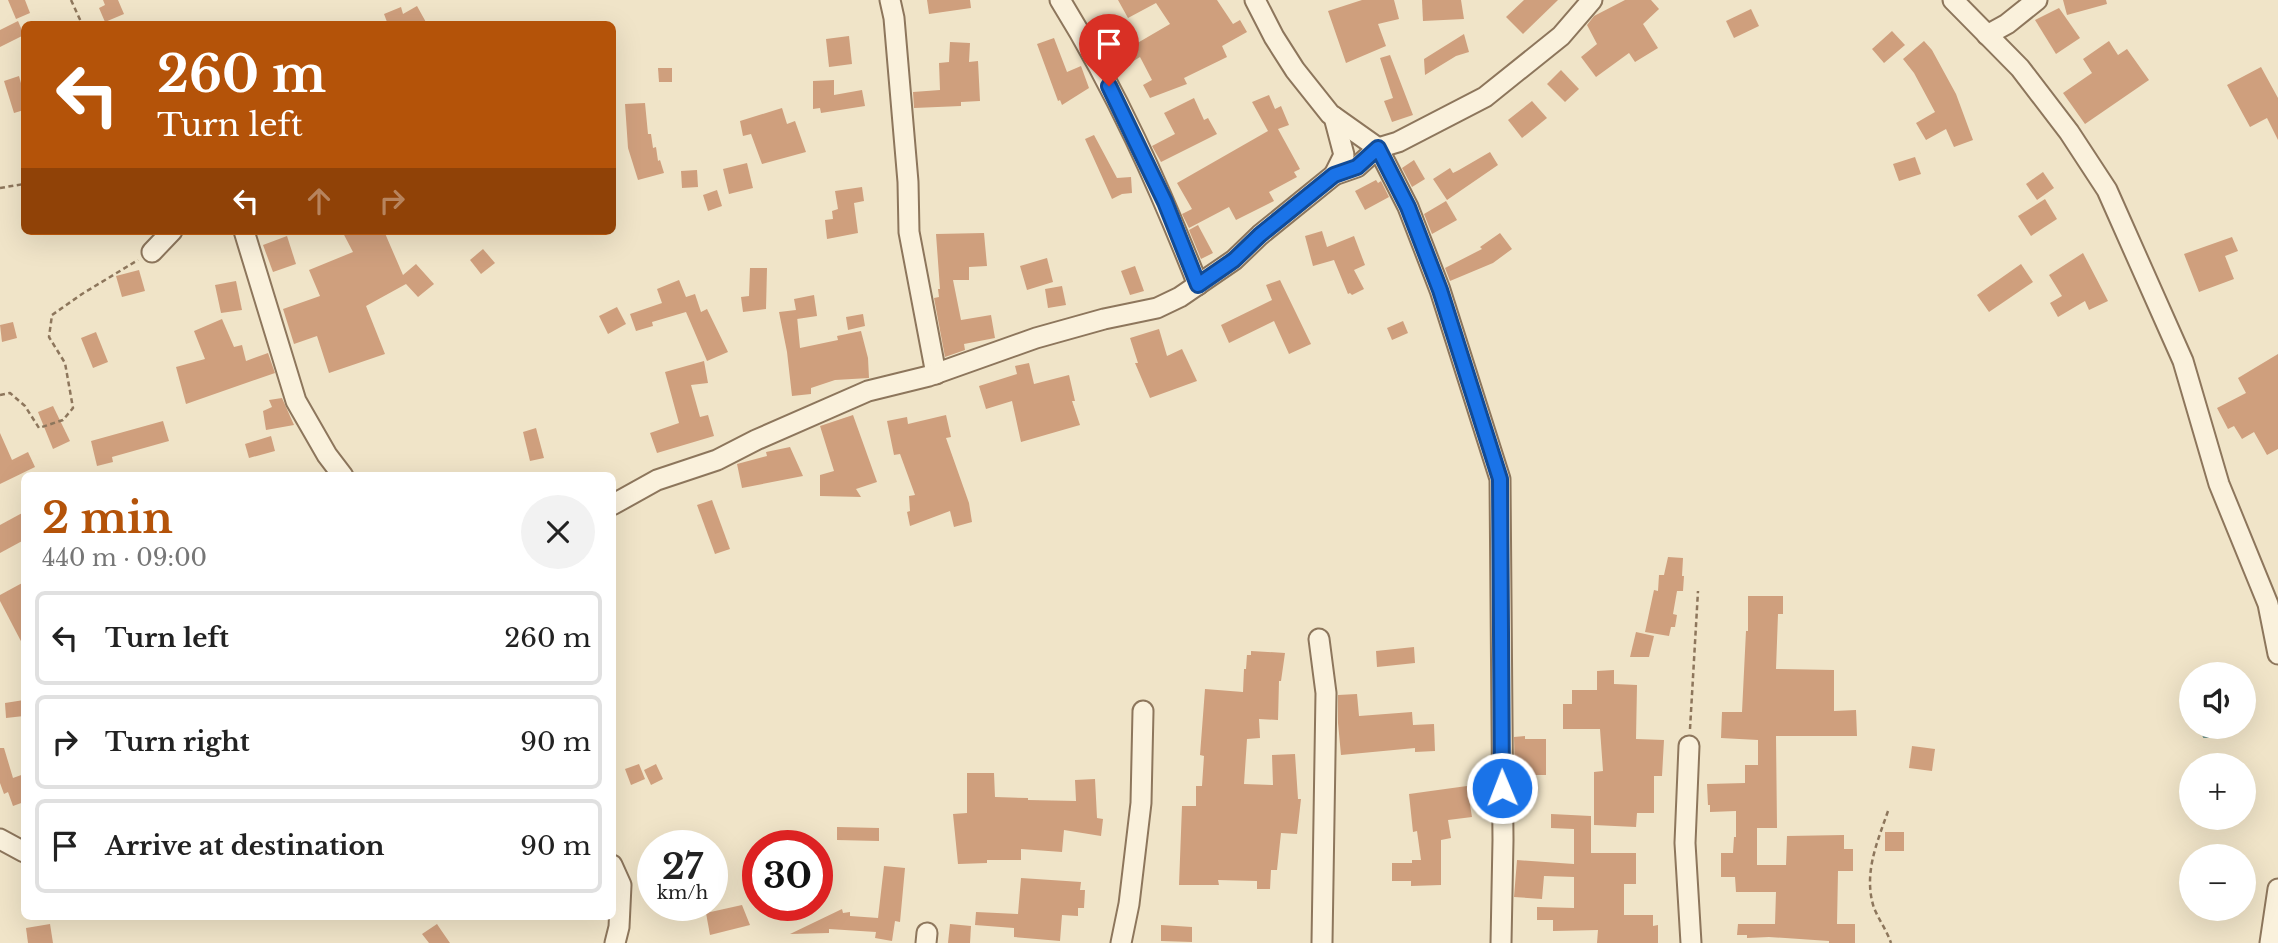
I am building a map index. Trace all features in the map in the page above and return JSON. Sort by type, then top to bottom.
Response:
[{"type":"street","points":[[890,0],[894,18],[908,182],[909,232],[936,374]]},
{"type":"street","points":[[1060,0],[1090,48],[1129,124],[1165,202],[1198,285]]},
{"type":"street","points":[[1255,0],[1295,70],[1334,117],[1378,148],[1408,207],[1440,290],[1500,479],[1502,943]]},
{"type":"street","points":[[1952,0],[2020,68],[2107,190],[2183,361],[2219,484],[2268,604],[2278,654]]},
{"type":"street","points":[[1987,35],[2037,0]]},
{"type":"street","points":[[616,503],[657,480],[717,460],[868,391],[936,374],[1036,338],[1157,308],[1180,297],[1234,260],[1260,235],[1334,175],[1357,167],[1378,148],[1398,142],[1485,97],[1553,43],[1581,5]]},
{"type":"street","points":[[1334,117],[1344,155],[1334,175]]},
{"type":"street","points":[[152,252],[168,235]]},
{"type":"street","points":[[245,235],[296,401],[340,472]]},
{"type":"street","points":[[1319,639],[1326,693],[1322,943]]},
{"type":"street","points":[[1121,943],[1129,904],[1142,803],[1143,711]]},
{"type":"street","points":[[1689,746],[1685,844],[1691,943]]},
{"type":"street","points":[[0,839],[21,850]]},
{"type":"street","points":[[615,943],[619,927],[621,885],[616,874]]},
{"type":"street","points":[[2270,943],[2278,889]]},
{"type":"path","points":[[71,0],[81,21]]},
{"type":"path","points":[[0,188],[21,184]]},
{"type":"path","points":[[0,395],[10,393],[25,406],[39,428],[64,420],[73,408],[65,363],[49,337],[52,315],[152,252]]},
{"type":"path","points":[[1689,746],[1698,591]]},
{"type":"path","points":[[1888,811],[1873,856],[1869,881],[1875,908],[1891,943]]},
{"type":"building","points":[[8,0],[25,0],[30,13],[16,19]]},
{"type":"building","points":[[103,0],[118,0],[124,14],[105,21],[99,8],[105,5]]},
{"type":"building","points":[[927,0],[970,0],[971,8],[929,14]]},
{"type":"building","points":[[1118,0],[1217,0],[1233,24],[1240,20],[1247,32],[1222,46],[1227,57],[1184,78],[1187,84],[1150,98],[1143,85],[1152,80],[1140,57],[1117,71],[1110,59],[1170,24],[1156,3],[1128,18]]},
{"type":"building","points":[[1362,0],[1394,0],[1399,19],[1378,24],[1386,46],[1346,63],[1328,11]]},
{"type":"building","points":[[1422,0],[1461,0],[1464,19],[1423,21]]},
{"type":"building","points":[[1524,0],[1558,0],[1523,34],[1506,17]]},
{"type":"building","points":[[1625,0],[1651,0],[1659,9],[1643,24],[1658,48],[1635,62],[1629,53],[1596,77],[1581,57],[1597,44],[1587,25],[1594,16]]},
{"type":"building","points":[[2063,0],[2106,0],[2107,4],[2067,15]]},
{"type":"building","points":[[417,6],[425,21],[387,21],[384,14],[401,7],[403,14]]},
{"type":"building","points":[[2059,8],[2080,38],[2056,54],[2035,20]]},
{"type":"building","points":[[1751,9],[1759,26],[1734,38],[1726,21]]},
{"type":"building","points":[[18,21],[21,36],[0,47],[0,30]]},
{"type":"building","points":[[1892,31],[1905,45],[1884,63],[1872,49]]},
{"type":"building","points":[[1464,34],[1469,52],[1456,56],[1425,75],[1424,59]]},
{"type":"building","points":[[849,36],[852,64],[829,67],[826,39]]},
{"type":"building","points":[[1054,38],[1067,72],[1081,66],[1089,88],[1062,105],[1060,100],[1058,101],[1037,44]]},
{"type":"building","points":[[1924,41],[1932,50],[1956,94],[1973,140],[1954,147],[1946,129],[1926,140],[1916,123],[1935,112],[1914,73],[1903,59]]},
{"type":"building","points":[[2109,41],[2118,55],[2127,49],[2149,80],[2085,124],[2063,93],[2092,73],[2083,59]]},
{"type":"building","points":[[950,42],[970,43],[969,62],[978,61],[980,101],[961,102],[961,106],[914,108],[913,92],[940,90],[939,63],[949,62]]},
{"type":"building","points":[[1390,55],[1413,115],[1392,122],[1384,101],[1393,98],[1380,58]]},
{"type":"building","points":[[2261,67],[2278,98],[2278,140],[2267,118],[2250,127],[2227,85]]},
{"type":"building","points":[[658,68],[672,68],[672,82],[659,82]]},
{"type":"building","points":[[1561,70],[1579,89],[1565,102],[1547,84]]},
{"type":"building","points":[[19,76],[21,111],[14,113],[4,81]]},
{"type":"building","points":[[834,80],[834,95],[862,90],[865,106],[821,113],[820,108],[813,109],[813,81]]},
{"type":"building","points":[[1269,95],[1275,109],[1281,106],[1289,125],[1278,129],[1300,169],[1294,172],[1297,177],[1269,192],[1274,201],[1236,220],[1229,207],[1189,228],[1182,214],[1192,209],[1177,183],[1268,131],[1252,102]]},
{"type":"building","points":[[1194,98],[1204,120],[1208,118],[1217,134],[1161,162],[1152,146],[1175,134],[1164,113]]},
{"type":"building","points":[[1532,101],[1547,118],[1522,138],[1508,120]]},
{"type":"building","points":[[645,103],[648,134],[651,134],[653,148],[656,147],[658,161],[660,160],[664,173],[638,180],[628,148],[625,104]]},
{"type":"building","points":[[782,108],[787,124],[795,121],[806,152],[762,164],[751,134],[743,136],[740,121]]},
{"type":"building","points":[[1094,135],[1117,178],[1131,177],[1132,193],[1112,199],[1085,139]]},
{"type":"building","points":[[1490,152],[1498,165],[1447,200],[1433,179],[1450,168],[1453,173]]},
{"type":"building","points":[[1915,157],[1921,174],[1899,181],[1893,164]]},
{"type":"building","points":[[1414,160],[1425,179],[1412,187],[1402,168]]},
{"type":"building","points":[[747,163],[753,188],[729,194],[723,169]]},
{"type":"building","points":[[697,170],[698,187],[682,188],[681,171]]},
{"type":"building","points":[[2043,172],[2054,188],[2037,200],[2026,184]]},
{"type":"building","points":[[1376,180],[1378,183],[1381,181],[1389,197],[1365,210],[1355,191]]},
{"type":"building","points":[[862,187],[864,201],[854,203],[858,233],[827,239],[825,220],[833,219],[832,211],[838,209],[835,191]]},
{"type":"building","points":[[717,190],[722,206],[708,211],[703,195]]},
{"type":"building","points":[[2045,199],[2057,219],[2031,236],[2018,216]]},
{"type":"building","points":[[1446,201],[1457,220],[1432,234],[1424,214]]},
{"type":"building","points":[[1198,225],[1213,253],[1201,259],[1189,230]]},
{"type":"building","points":[[1322,231],[1327,247],[1354,236],[1365,265],[1354,270],[1364,289],[1352,295],[1348,294],[1334,260],[1313,266],[1305,236]]},
{"type":"building","points":[[984,233],[987,266],[969,267],[969,280],[953,280],[961,320],[991,315],[995,338],[964,344],[965,350],[945,357],[934,298],[939,297],[940,289],[936,234]]},
{"type":"building","points":[[1500,233],[1512,249],[1493,263],[1450,281],[1445,268],[1482,249],[1480,247]]},
{"type":"building","points":[[344,235],[386,235],[403,275],[416,264],[434,284],[418,297],[406,284],[366,306],[385,354],[329,373],[317,336],[294,344],[283,309],[320,296],[309,270],[353,252]]},
{"type":"building","points":[[287,236],[296,264],[273,272],[263,245]]},
{"type":"building","points":[[2232,237],[2238,251],[2225,256],[2234,279],[2199,292],[2184,254]]},
{"type":"building","points":[[483,249],[495,263],[481,274],[470,260]]},
{"type":"building","points":[[2083,253],[2108,301],[2089,310],[2085,301],[2058,317],[2050,303],[2062,296],[2049,275]]},
{"type":"building","points":[[1047,258],[1053,282],[1027,290],[1020,266]]},
{"type":"building","points":[[2021,264],[2033,282],[1989,312],[1977,295]]},
{"type":"building","points":[[1135,266],[1144,291],[1130,295],[1121,271]]},
{"type":"building","points":[[750,268],[767,268],[766,309],[743,312],[741,297],[749,296]]},
{"type":"building","points":[[139,270],[145,291],[122,297],[116,276]]},
{"type":"building","points":[[679,280],[686,297],[695,294],[701,312],[707,309],[728,352],[707,361],[686,312],[652,322],[653,326],[636,331],[630,314],[662,303],[657,289]]},
{"type":"building","points":[[1280,280],[1311,344],[1289,354],[1274,321],[1229,343],[1221,325],[1272,300],[1266,285]]},
{"type":"building","points":[[236,281],[242,310],[221,313],[215,285]]},
{"type":"building","points":[[1062,286],[1066,305],[1048,308],[1045,289]]},
{"type":"building","points":[[814,295],[817,316],[797,319],[800,348],[838,340],[837,336],[861,331],[868,358],[869,378],[835,380],[811,388],[811,394],[792,396],[779,312],[796,310],[794,299]]},
{"type":"building","points":[[617,307],[626,324],[608,334],[599,316]]},
{"type":"building","points":[[863,314],[865,326],[848,330],[846,317]]},
{"type":"building","points":[[222,319],[234,347],[242,345],[246,361],[268,353],[275,373],[186,404],[176,367],[205,359],[194,331]]},
{"type":"building","points":[[1403,321],[1408,333],[1392,340],[1387,328]]},
{"type":"building","points":[[13,322],[17,338],[2,342],[0,325]]},
{"type":"building","points":[[1159,329],[1167,356],[1182,349],[1197,381],[1150,398],[1135,363],[1138,363],[1130,338]]},
{"type":"building","points":[[96,332],[108,362],[93,368],[81,338]]},
{"type":"building","points":[[2278,354],[2278,449],[2267,455],[2254,432],[2242,439],[2234,426],[2228,429],[2217,408],[2246,393],[2238,378]]},
{"type":"building","points":[[704,361],[708,383],[691,385],[700,417],[708,415],[714,436],[657,453],[650,433],[679,423],[665,372]]},
{"type":"building","points":[[1029,363],[1034,384],[1069,375],[1075,401],[1072,401],[1080,425],[1021,442],[1012,401],[986,409],[979,386],[1017,374],[1015,366]]},
{"type":"building","points":[[282,398],[294,425],[266,430],[263,411],[272,407],[269,400]]},
{"type":"building","points":[[53,406],[70,441],[53,449],[38,412]]},
{"type":"building","points":[[853,415],[877,482],[856,489],[861,497],[820,496],[820,475],[834,471],[820,426]]},
{"type":"building","points":[[946,415],[951,437],[946,438],[969,503],[972,522],[954,527],[950,511],[910,526],[907,512],[910,511],[909,496],[915,495],[900,454],[894,455],[887,421],[907,417],[908,424]]},
{"type":"building","points":[[163,421],[169,441],[112,457],[113,462],[97,466],[91,441]]},
{"type":"building","points":[[536,428],[544,458],[530,461],[523,432]]},
{"type":"building","points":[[0,433],[12,460],[28,452],[35,467],[0,484]]},
{"type":"building","points":[[271,436],[275,451],[249,458],[245,444]]},
{"type":"building","points":[[790,447],[803,476],[742,488],[737,464],[767,456],[766,452]]},
{"type":"building","points":[[712,500],[730,549],[715,554],[697,505]]},
{"type":"building","points":[[21,514],[21,542],[0,553],[0,525]]},
{"type":"building","points":[[1668,557],[1683,558],[1684,576],[1683,591],[1677,591],[1673,614],[1677,615],[1675,627],[1671,627],[1669,636],[1645,632],[1654,590],[1658,591],[1659,575],[1664,575]]},
{"type":"building","points":[[21,584],[21,641],[0,601],[0,595]]},
{"type":"building","points":[[1748,596],[1783,596],[1783,614],[1778,614],[1776,669],[1834,670],[1834,711],[1856,710],[1857,736],[1776,736],[1777,828],[1757,828],[1757,865],[1786,865],[1787,836],[1844,835],[1844,849],[1853,849],[1853,871],[1838,871],[1837,924],[1855,924],[1855,943],[1747,938],[1747,935],[1737,935],[1738,924],[1775,924],[1776,892],[1736,892],[1735,877],[1721,877],[1721,853],[1733,853],[1736,811],[1710,812],[1708,805],[1707,784],[1745,783],[1745,765],[1758,765],[1758,740],[1721,738],[1722,712],[1742,712]]},
{"type":"building","points":[[1636,632],[1654,636],[1649,657],[1630,657]]},
{"type":"building","points":[[1414,647],[1415,663],[1377,667],[1376,651]]},
{"type":"building","points":[[1251,651],[1285,653],[1279,681],[1278,720],[1259,719],[1260,738],[1247,739],[1244,784],[1273,785],[1272,755],[1295,754],[1298,799],[1301,799],[1297,834],[1281,833],[1277,870],[1271,870],[1270,889],[1257,889],[1257,881],[1218,880],[1219,885],[1179,885],[1182,806],[1196,806],[1196,786],[1202,786],[1204,756],[1200,755],[1205,689],[1243,692],[1244,669],[1247,655],[1251,655]]},
{"type":"building","points":[[1614,670],[1614,684],[1637,685],[1636,739],[1664,740],[1662,776],[1654,776],[1654,813],[1637,813],[1636,827],[1594,825],[1594,772],[1603,771],[1600,729],[1563,729],[1563,704],[1572,704],[1572,690],[1597,690],[1597,671]]},
{"type":"building","points":[[1357,694],[1359,716],[1412,712],[1413,725],[1434,724],[1435,751],[1415,752],[1415,748],[1341,755],[1338,695]]},
{"type":"building","points":[[21,700],[21,716],[6,718],[5,703]]},
{"type":"building","points":[[1525,736],[1525,739],[1546,739],[1546,775],[1515,775],[1514,737]]},
{"type":"building","points":[[1912,746],[1935,749],[1932,771],[1909,768]]},
{"type":"building","points":[[0,748],[4,748],[13,778],[21,775],[21,803],[13,806],[8,792],[4,794],[0,783]]},
{"type":"building","points":[[639,764],[645,779],[631,785],[625,769]]},
{"type":"building","points":[[656,764],[663,779],[651,785],[644,770]]},
{"type":"building","points":[[967,773],[994,773],[995,797],[1028,800],[1076,801],[1075,780],[1095,779],[1097,818],[1103,819],[1101,836],[1064,830],[1062,852],[1021,849],[1021,860],[987,860],[987,863],[958,864],[953,814],[967,813]]},
{"type":"building","points":[[1467,786],[1472,817],[1448,820],[1451,838],[1441,840],[1441,885],[1411,886],[1411,881],[1392,881],[1392,863],[1421,860],[1417,831],[1413,832],[1409,794]]},
{"type":"building","points":[[1551,814],[1591,816],[1591,853],[1636,853],[1636,884],[1624,884],[1624,915],[1653,915],[1653,926],[1658,925],[1658,943],[1597,943],[1598,930],[1553,931],[1553,920],[1537,920],[1537,907],[1574,908],[1574,877],[1544,876],[1542,899],[1514,897],[1517,860],[1574,864],[1574,829],[1551,828]]},
{"type":"building","points":[[837,827],[879,828],[879,841],[837,840]]},
{"type":"building","points":[[1885,832],[1904,832],[1904,851],[1885,851]]},
{"type":"building","points":[[884,866],[905,868],[900,922],[895,921],[892,941],[875,938],[876,932],[829,929],[829,933],[790,934],[817,921],[833,921],[833,913],[842,909],[843,913],[850,912],[850,916],[878,918]]},
{"type":"building","points":[[1021,878],[1081,882],[1080,890],[1085,890],[1084,908],[1078,908],[1078,916],[1062,915],[1060,941],[1014,937],[1014,928],[975,925],[976,912],[1018,914]]},
{"type":"building","points":[[742,905],[742,921],[748,921],[750,925],[710,935],[707,921],[728,921],[728,908]]},
{"type":"building","points":[[50,924],[53,943],[28,943],[26,928]]},
{"type":"building","points":[[437,924],[450,943],[429,943],[422,934]]},
{"type":"building","points":[[950,924],[971,926],[970,943],[948,943]]},
{"type":"building","points":[[1161,925],[1192,927],[1192,942],[1161,941]]},
{"type":"route","points":[[1109,86],[1165,202],[1198,285],[1234,260],[1260,235],[1334,175],[1357,167],[1378,148],[1408,207],[1440,290],[1500,479],[1502,788]]}]
